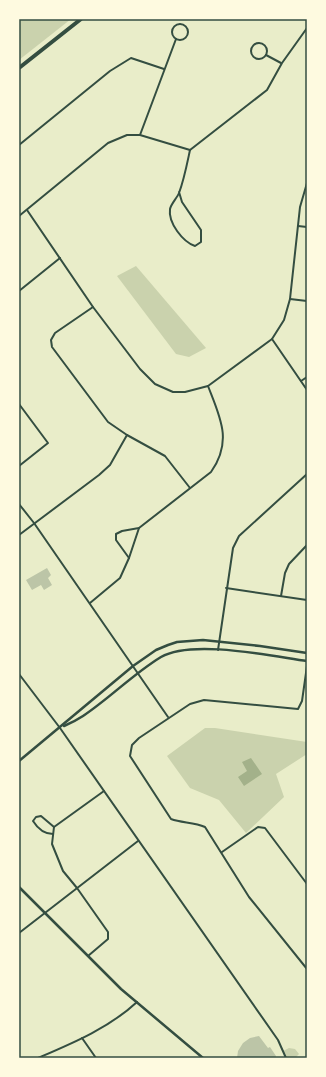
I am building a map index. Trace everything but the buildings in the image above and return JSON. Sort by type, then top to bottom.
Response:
[{"type":"highway","points":[[19,68],[82,19]]},
{"type":"street","points":[[177,24],[183,24],[187,28],[187,36],[183,39],[176,39],[172,35],[172,29],[177,24]]},
{"type":"street","points":[[179,192],[182,202],[201,230],[201,242],[195,246],[189,244],[184,239],[171,220],[170,209],[179,192],[190,150],[267,90],[282,63],[307,28]]},
{"type":"street","points":[[140,135],[176,39]]},
{"type":"street","points":[[260,43],[265,45],[268,50],[266,55],[260,59],[255,58],[251,51],[253,46],[260,43]]},
{"type":"street","points":[[266,55],[282,63]]},
{"type":"street","points":[[19,145],[110,70],[131,58],[164,69]]},
{"type":"street","points":[[19,216],[108,143],[127,135],[140,135],[190,150]]},
{"type":"street","points":[[27,210],[93,306],[140,370],[155,384],[173,392],[185,392],[208,386],[272,340],[284,320],[290,300],[300,207],[307,183]]},
{"type":"street","points":[[298,226],[307,227]]},
{"type":"street","points":[[19,291],[60,258]]},
{"type":"street","points":[[290,300],[307,301]]},
{"type":"street","points":[[93,306],[55,333],[51,340],[52,347],[108,422],[165,456],[190,488]]},
{"type":"street","points":[[272,340],[307,390]]},
{"type":"street","points":[[301,381],[307,377]]},
{"type":"street","points":[[129,558],[116,540],[116,534],[122,531],[139,528],[211,472],[217,462],[224,438],[221,419],[208,386]]},
{"type":"street","points":[[19,404],[48,443],[19,466]]},
{"type":"street","points":[[19,535],[99,475],[110,465],[128,435]]},
{"type":"street","points":[[218,650],[233,548],[239,536],[306,475],[307,479]]},
{"type":"street","points":[[19,504],[34,523],[168,717]]},
{"type":"street","points":[[89,603],[120,578],[129,558],[139,528]]},
{"type":"street","points":[[281,596],[285,573],[289,564],[307,545]]},
{"type":"street","points":[[226,588],[307,600]]},
{"type":"street","points":[[19,761],[133,666],[156,650],[177,642],[203,640],[307,653]]},
{"type":"street","points":[[60,728],[83,716],[161,657],[175,652],[203,648],[307,662]]},
{"type":"street","points":[[307,666],[302,701],[298,709],[204,700],[190,704],[168,717],[139,738],[132,745],[130,756],[170,819],[179,822],[197,823],[205,827],[249,897],[307,969]]},
{"type":"street","points":[[19,674],[60,728],[278,1040],[286,1058]]},
{"type":"street","points":[[88,956],[108,938],[108,932],[63,871],[52,844],[54,827],[104,791]]},
{"type":"street","points":[[53,834],[46,834],[37,827],[33,821],[36,817],[41,816],[54,827]]},
{"type":"street","points":[[222,852],[258,827],[265,828],[307,884]]},
{"type":"street","points":[[19,933],[138,841]]},
{"type":"street","points":[[19,887],[121,989],[203,1058]]},
{"type":"street","points":[[38,1058],[82,1038],[125,1013],[137,1002]]},
{"type":"street","points":[[82,1038],[96,1058]]},
{"type":"shaded area","points":[[19,19],[71,19],[19,60]]},
{"type":"shaded area","points":[[136,266],[206,348],[189,357],[176,354],[117,276]]},
{"type":"shaded area","points":[[205,728],[215,728],[307,742],[307,754],[276,774],[284,797],[246,833],[219,800],[190,788],[167,756]]},
{"type":"shaded area","points":[[251,758],[262,774],[244,786],[238,777],[247,771],[242,762]]},
{"type":"shaded area","points":[[289,1048],[295,1049],[299,1054],[296,1057],[297,1058],[286,1058],[283,1051]]}]
